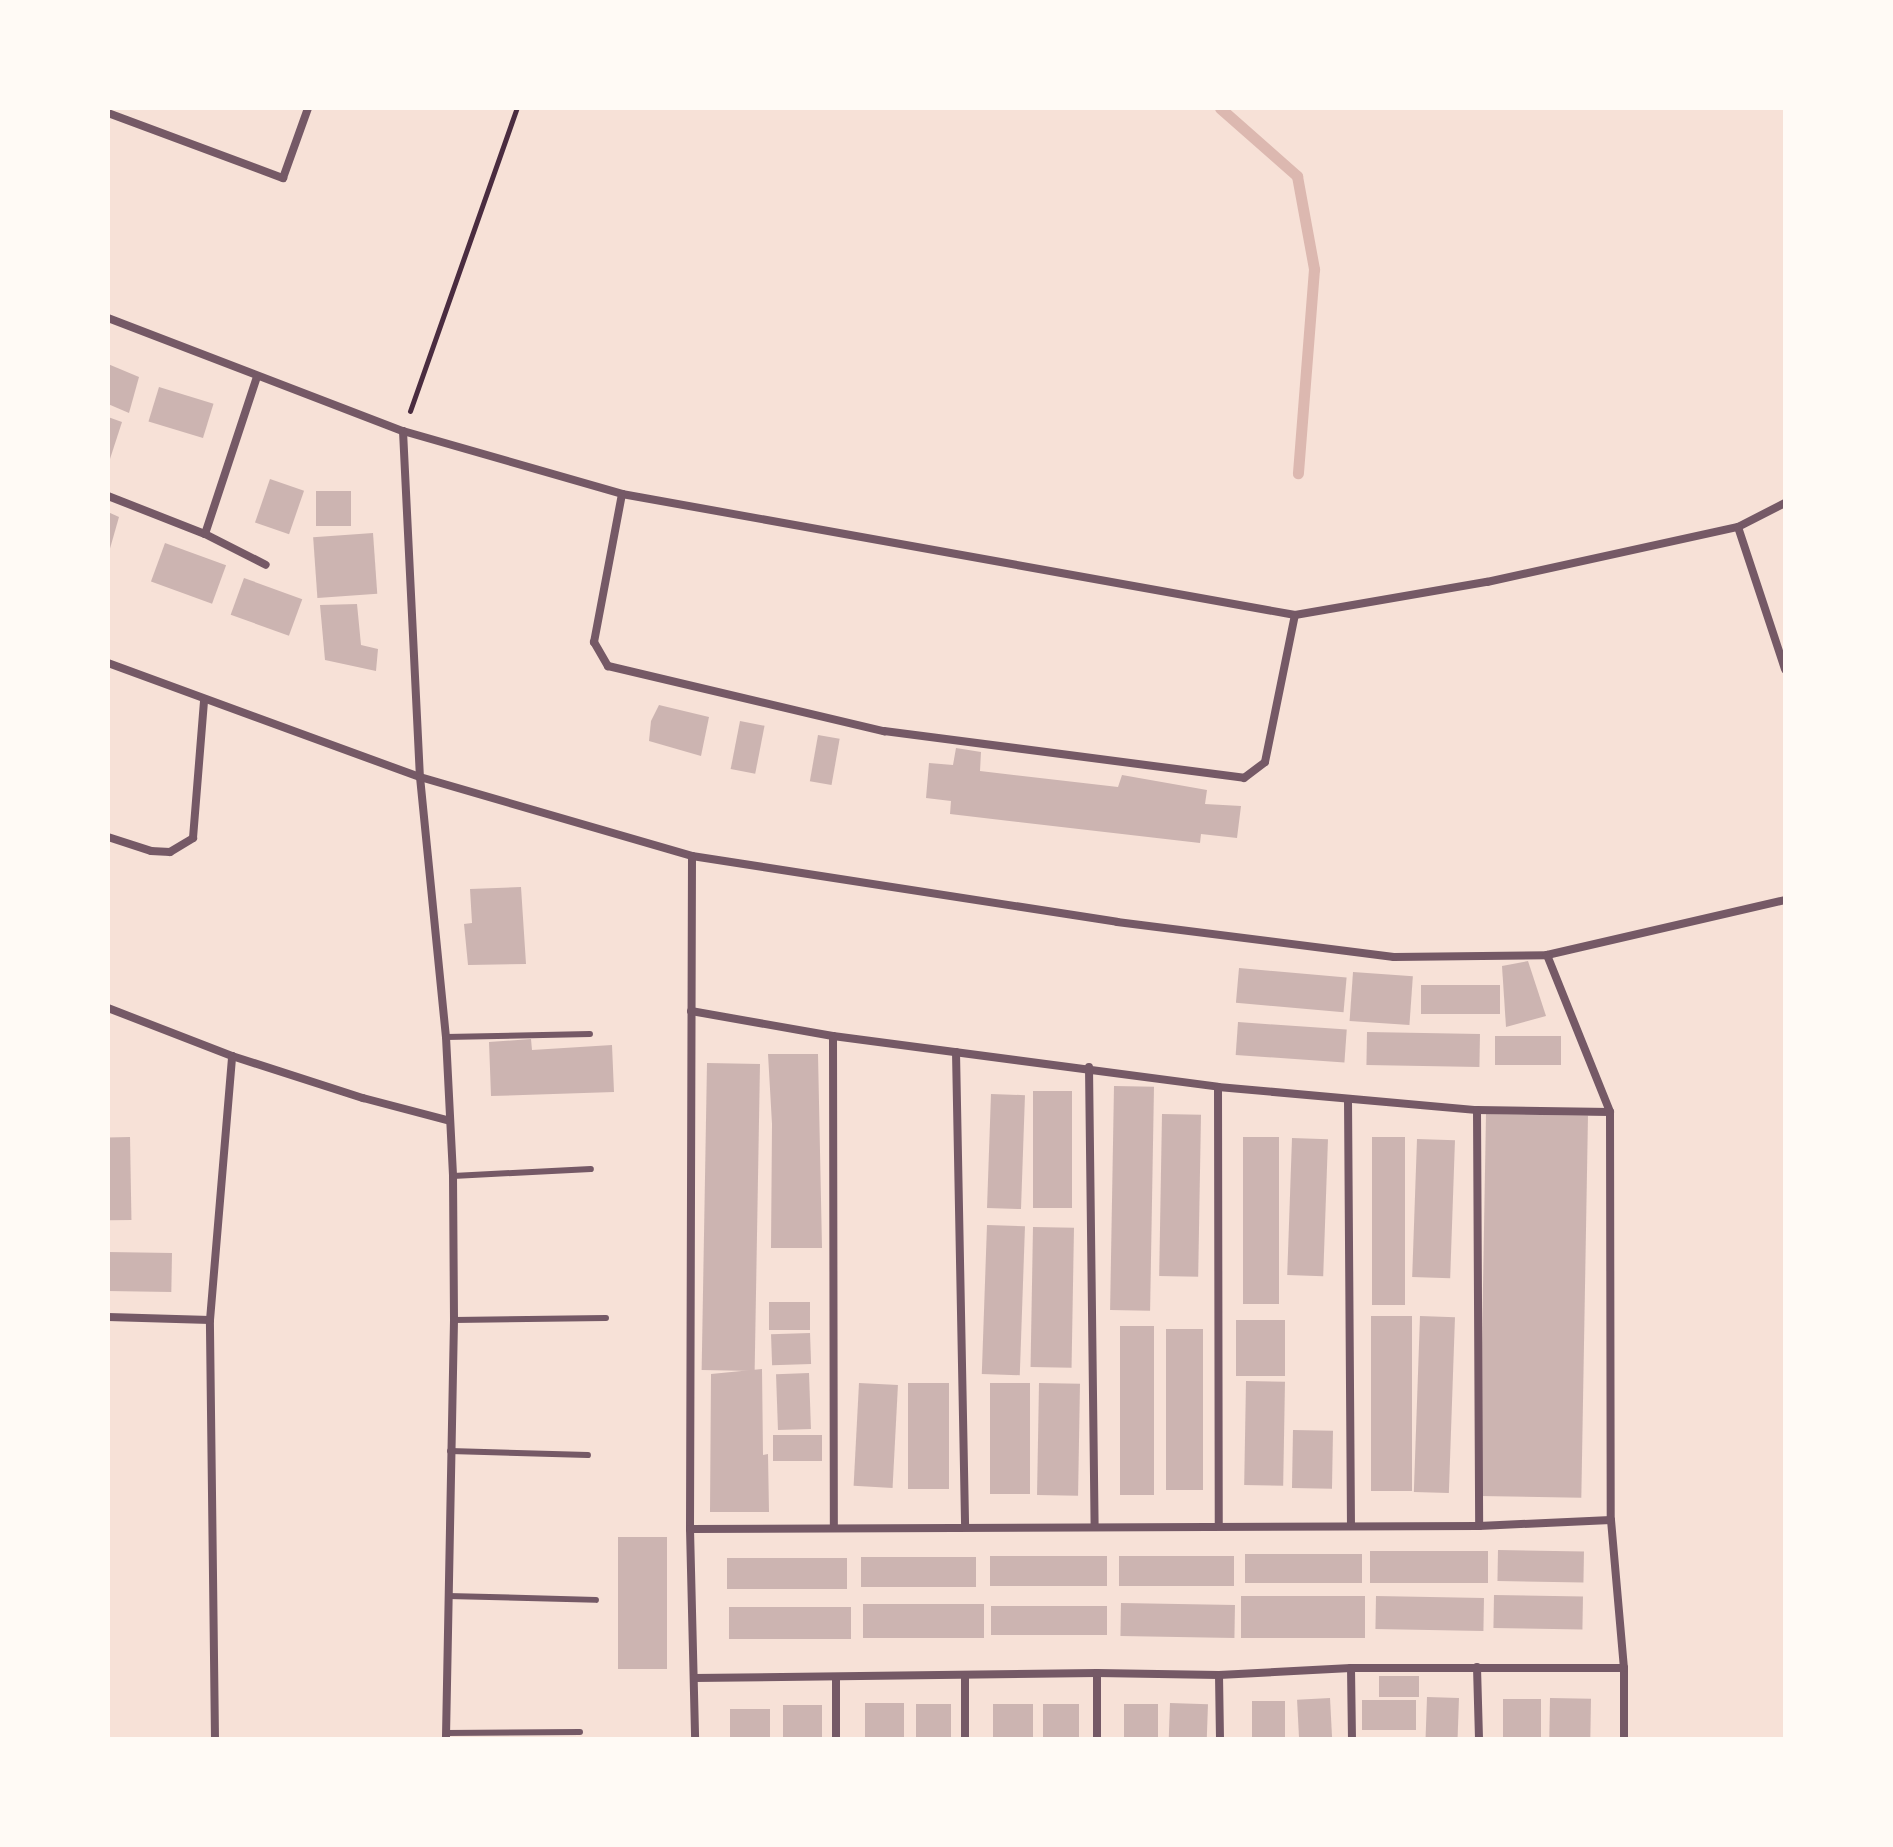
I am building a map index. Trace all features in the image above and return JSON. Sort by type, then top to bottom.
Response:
[{"type":"street","points":[[108,113],[283,178],[308,108]]},
{"type":"street","points":[[108,318],[403,431],[622,494],[1295,615],[1487,582],[1738,527],[1785,503]]},
{"type":"street","points":[[205,534],[257,377]]},
{"type":"street","points":[[403,431],[420,777],[446,1037],[447,1120],[453,1176],[454,1320],[446,1736]]},
{"type":"street","points":[[622,494],[594,642],[608,666],[884,731],[1244,778],[1265,762],[1295,615]]},
{"type":"street","points":[[108,496],[205,534],[266,565]]},
{"type":"street","points":[[1738,527],[1785,669]]},
{"type":"street","points":[[108,663],[420,777],[692,856],[1117,922],[1394,957],[1547,955],[1785,900]]},
{"type":"street","points":[[108,837],[151,851],[170,852],[193,838],[204,700]]},
{"type":"street","points":[[692,856],[690,1529],[695,1739]]},
{"type":"street","points":[[1547,955],[1610,1112],[1611,1520],[1624,1668],[1624,1739]]},
{"type":"street","points":[[108,1008],[232,1056],[363,1098],[447,1120]]},
{"type":"street","points":[[691,1011],[833,1036],[1089,1067],[1218,1087],[1477,1110],[1610,1112]]},
{"type":"street","points":[[833,1036],[834,1527]]},
{"type":"street","points":[[956,1052],[965,1526]]},
{"type":"street","points":[[215,1739],[210,1320],[232,1056]]},
{"type":"street","points":[[1089,1067],[1095,1527]]},
{"type":"street","points":[[1218,1087],[1219,1524]]},
{"type":"street","points":[[1348,1099],[1351,1523]]},
{"type":"street","points":[[1477,1110],[1479,1526]]},
{"type":"street","points":[[108,1317],[210,1320]]},
{"type":"street","points":[[690,1529],[1351,1523],[1479,1526],[1611,1520]]},
{"type":"street","points":[[1477,1667],[1479,1739]]},
{"type":"street","points":[[694,1678],[1097,1673],[1219,1675],[1351,1668],[1624,1668]]},
{"type":"street","points":[[1351,1668],[1352,1739]]},
{"type":"street","points":[[1097,1673],[1097,1739]]},
{"type":"street","points":[[965,1675],[965,1739]]},
{"type":"street","points":[[1219,1675],[1220,1739]]},
{"type":"street","points":[[836,1677],[836,1739]]},
{"type":"lane","points":[[446,1037],[590,1034]]},
{"type":"lane","points":[[453,1176],[591,1169]]},
{"type":"lane","points":[[454,1320],[606,1318]]},
{"type":"lane","points":[[450,1451],[588,1455]]},
{"type":"lane","points":[[448,1596],[596,1600]]},
{"type":"lane","points":[[446,1736],[580,1732]]},
{"type":"path","points":[[403,431],[517,108]]},
{"type":"building","points":[[108,364],[139,377],[129,413],[108,404]]},
{"type":"building","points":[[159,387],[214,404],[203,438],[148,421]]},
{"type":"building","points":[[108,417],[122,422],[109,462],[108,462]]},
{"type":"building","points":[[270,479],[304,491],[289,534],[255,522]]},
{"type":"building","points":[[316,491],[351,491],[351,526],[316,526]]},
{"type":"building","points":[[108,512],[119,517],[109,552],[108,552]]},
{"type":"building","points":[[373,533],[377,594],[317,598],[313,537]]},
{"type":"building","points":[[165,543],[226,565],[212,604],[151,582]]},
{"type":"building","points":[[244,578],[302,599],[289,636],[231,615]]},
{"type":"building","points":[[357,604],[361,645],[378,649],[376,671],[325,660],[320,605]]},
{"type":"building","points":[[659,705],[709,717],[701,756],[649,741],[651,721]]},
{"type":"building","points":[[740,721],[765,726],[755,774],[731,769]]},
{"type":"building","points":[[818,735],[840,739],[832,785],[810,781]]},
{"type":"building","points":[[956,748],[981,752],[980,771],[1118,787],[1122,775],[1207,790],[1205,804],[1241,806],[1237,838],[1201,834],[1200,843],[950,814],[951,801],[926,798],[929,763],[953,765]]},
{"type":"building","points":[[521,887],[526,964],[468,965],[464,924],[472,923],[470,889]]},
{"type":"building","points":[[1528,961],[1546,1016],[1506,1027],[1502,966]]},
{"type":"building","points":[[1239,968],[1347,977],[1344,1012],[1236,1003]]},
{"type":"building","points":[[1353,972],[1413,976],[1409,1025],[1350,1021]]},
{"type":"building","points":[[1421,985],[1500,985],[1500,1014],[1421,1014]]},
{"type":"building","points":[[1238,1022],[1347,1030],[1344,1063],[1236,1055]]},
{"type":"building","points":[[1367,1032],[1480,1034],[1479,1067],[1366,1065]]},
{"type":"building","points":[[1495,1036],[1561,1036],[1561,1065],[1495,1065]]},
{"type":"building","points":[[531,1039],[532,1050],[612,1045],[614,1092],[491,1096],[489,1042]]},
{"type":"building","points":[[768,1054],[818,1054],[822,1248],[771,1248],[772,1124]]},
{"type":"building","points":[[707,1063],[760,1064],[755,1371],[702,1370]]},
{"type":"building","points":[[1114,1086],[1154,1087],[1150,1311],[1110,1310]]},
{"type":"building","points":[[1033,1091],[1072,1091],[1072,1208],[1033,1208]]},
{"type":"building","points":[[991,1094],[1025,1095],[1021,1209],[987,1208]]},
{"type":"building","points":[[1162,1114],[1201,1115],[1198,1277],[1159,1276]]},
{"type":"building","points":[[1486,1114],[1588,1116],[1581,1498],[1479,1496]]},
{"type":"building","points":[[108,1137],[130,1137],[131,1220],[109,1220]]},
{"type":"building","points":[[1243,1137],[1279,1137],[1279,1304],[1243,1304]]},
{"type":"building","points":[[1372,1137],[1405,1137],[1405,1305],[1372,1305]]},
{"type":"building","points":[[1292,1138],[1328,1139],[1323,1276],[1287,1275]]},
{"type":"building","points":[[1417,1139],[1455,1140],[1450,1278],[1412,1277]]},
{"type":"building","points":[[987,1225],[1025,1226],[1020,1375],[982,1374]]},
{"type":"building","points":[[1033,1227],[1074,1228],[1072,1368],[1031,1367]]},
{"type":"building","points":[[108,1252],[172,1253],[171,1292],[108,1291]]},
{"type":"building","points":[[769,1302],[810,1302],[810,1330],[769,1330]]},
{"type":"building","points":[[1371,1316],[1412,1316],[1412,1491],[1371,1491]]},
{"type":"building","points":[[1420,1316],[1455,1317],[1449,1493],[1414,1492]]},
{"type":"building","points":[[1236,1320],[1285,1320],[1285,1376],[1236,1376]]},
{"type":"building","points":[[1120,1326],[1154,1326],[1154,1495],[1120,1495]]},
{"type":"building","points":[[1166,1329],[1203,1329],[1203,1490],[1166,1490]]},
{"type":"building","points":[[810,1333],[811,1364],[772,1365],[771,1334]]},
{"type":"building","points":[[762,1369],[763,1455],[768,1454],[769,1512],[710,1512],[711,1374]]},
{"type":"building","points":[[809,1373],[811,1429],[778,1430],[776,1374]]},
{"type":"building","points":[[1246,1381],[1285,1382],[1283,1486],[1244,1485]]},
{"type":"building","points":[[859,1383],[898,1385],[893,1488],[854,1486]]},
{"type":"building","points":[[908,1383],[949,1383],[949,1489],[908,1489]]},
{"type":"building","points":[[990,1383],[1030,1383],[1030,1494],[990,1494]]},
{"type":"building","points":[[1039,1383],[1080,1384],[1078,1496],[1037,1495]]},
{"type":"building","points":[[1293,1430],[1333,1431],[1332,1489],[1292,1488]]},
{"type":"building","points":[[773,1435],[822,1435],[822,1461],[773,1461]]},
{"type":"building","points":[[618,1537],[667,1537],[667,1669],[618,1669]]},
{"type":"building","points":[[1498,1550],[1584,1552],[1583,1582],[1497,1581]]},
{"type":"building","points":[[1370,1551],[1488,1551],[1488,1583],[1370,1583]]},
{"type":"building","points":[[1245,1554],[1362,1554],[1362,1583],[1245,1583]]},
{"type":"building","points":[[990,1556],[1107,1556],[1107,1586],[990,1586]]},
{"type":"building","points":[[1119,1556],[1234,1556],[1234,1586],[1119,1586]]},
{"type":"building","points":[[861,1557],[976,1557],[976,1587],[861,1587]]},
{"type":"building","points":[[727,1558],[847,1558],[847,1589],[727,1589]]},
{"type":"building","points":[[1494,1595],[1583,1597],[1582,1630],[1493,1628]]},
{"type":"building","points":[[1241,1596],[1365,1596],[1365,1638],[1241,1638]]},
{"type":"building","points":[[1376,1596],[1484,1598],[1483,1631],[1375,1629]]},
{"type":"building","points":[[1121,1603],[1235,1605],[1234,1638],[1120,1636]]},
{"type":"building","points":[[863,1604],[984,1604],[984,1638],[863,1638]]},
{"type":"building","points":[[991,1606],[1107,1606],[1107,1635],[991,1635]]},
{"type":"building","points":[[729,1607],[851,1607],[851,1639],[729,1639]]},
{"type":"building","points":[[1379,1676],[1419,1676],[1419,1697],[1379,1697]]},
{"type":"building","points":[[1427,1697],[1459,1698],[1458,1739],[1426,1739]]},
{"type":"building","points":[[1330,1698],[1332,1739],[1299,1739],[1297,1700]]},
{"type":"building","points":[[1550,1698],[1591,1699],[1590,1739],[1549,1739]]},
{"type":"building","points":[[1503,1699],[1541,1699],[1541,1739],[1503,1739]]},
{"type":"building","points":[[1362,1700],[1416,1700],[1416,1730],[1362,1730]]},
{"type":"building","points":[[1252,1701],[1285,1701],[1285,1739],[1252,1739]]},
{"type":"building","points":[[865,1703],[904,1703],[904,1739],[865,1739]]},
{"type":"building","points":[[1170,1703],[1208,1704],[1207,1739],[1169,1739]]},
{"type":"building","points":[[916,1704],[951,1704],[951,1739],[916,1739]]},
{"type":"building","points":[[993,1704],[1033,1704],[1033,1739],[993,1739]]},
{"type":"building","points":[[1043,1704],[1079,1704],[1079,1739],[1043,1739]]},
{"type":"building","points":[[1124,1704],[1158,1704],[1158,1739],[1124,1739]]},
{"type":"building","points":[[783,1705],[822,1705],[822,1739],[783,1739]]},
{"type":"building","points":[[730,1709],[770,1709],[770,1739],[730,1739]]},
{"type":"waterway","points":[[1220,108],[1297,176],[1314,269],[1298,473]]}]
